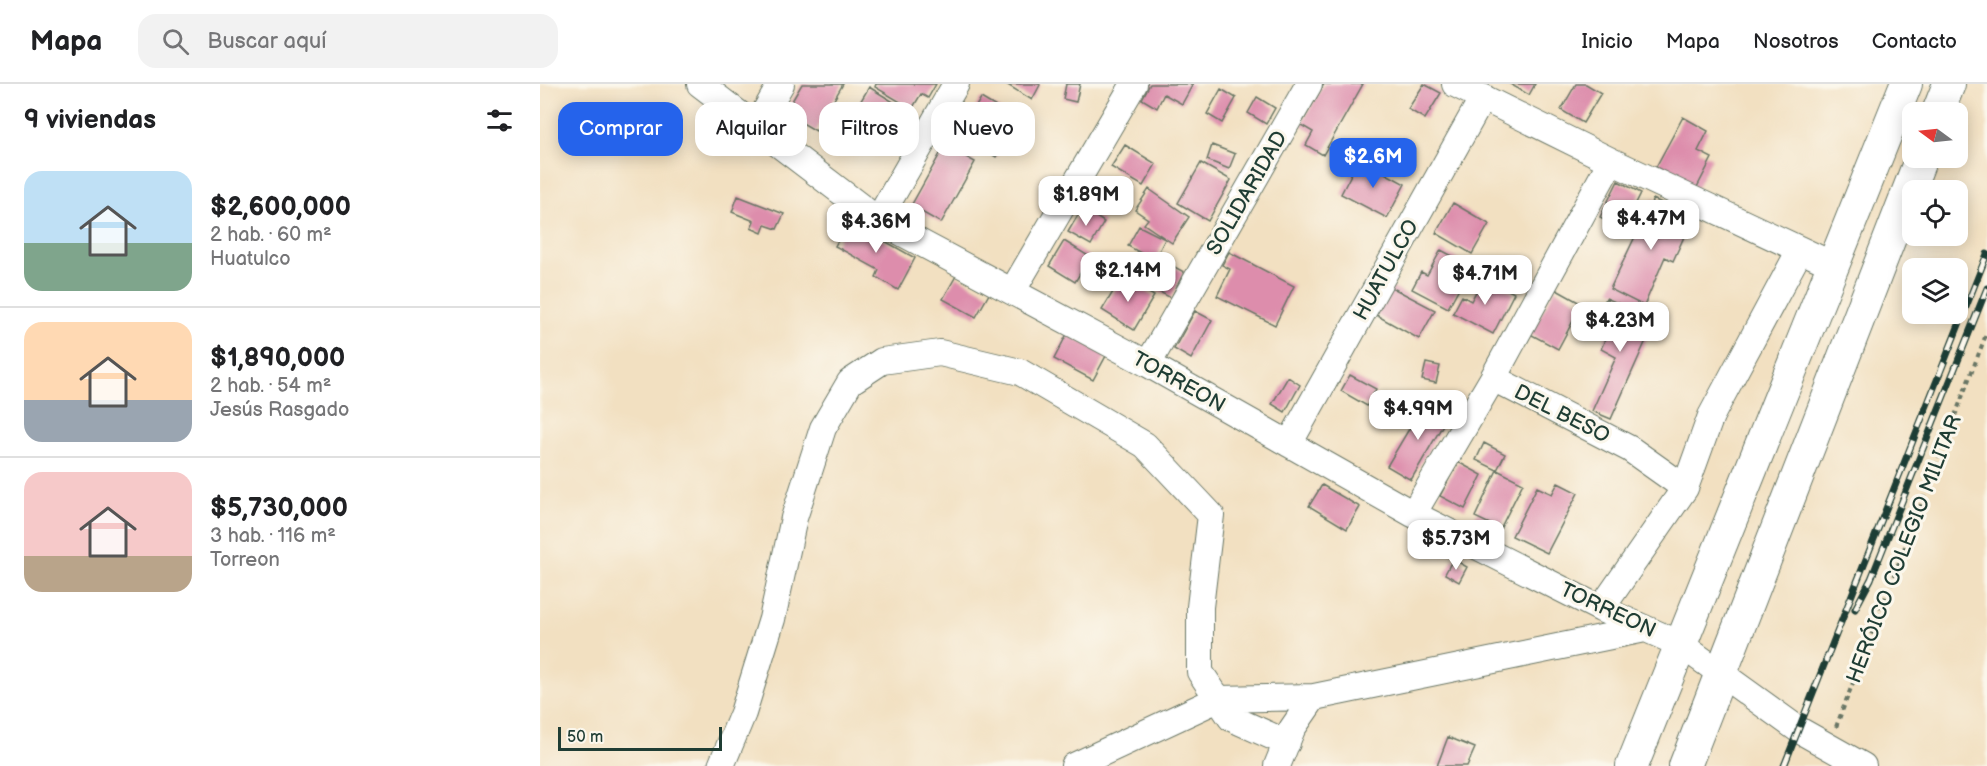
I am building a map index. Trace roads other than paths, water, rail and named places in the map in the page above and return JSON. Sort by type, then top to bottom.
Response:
[{"type":"main road","points":[[1632,766],[1906,84]]},
{"type":"main road","points":[[1942,102],[1949,84]]},
{"type":"main road","points":[[1871,172],[1902,186]]},
{"type":"main road","points":[[1685,766],[1902,207]]},
{"type":"street","name":"TORREON","points":[[700,84],[723,102]]},
{"type":"street","points":[[771,102],[781,84]]},
{"type":"street","points":[[878,220],[956,84]]},
{"type":"street","points":[[1012,290],[1134,84]]},
{"type":"street","name":"SOLIDARIDAD","points":[[1148,364],[1309,84]]},
{"type":"street","points":[[1455,84],[1611,161],[1833,265]]},
{"type":"street","name":"HUATULCO","points":[[1289,444],[1483,97]]},
{"type":"street","name":"TORREON","points":[[794,156],[878,220],[1148,364],[1413,514],[1601,609],[1680,644],[1799,730],[1824,757],[1863,766]]},
{"type":"street","points":[[1413,514],[1493,378],[1611,161]]},
{"type":"street","points":[[1601,609],[1685,488],[1711,416],[1800,250]]},
{"type":"street","points":[[721,766],[743,713],[769,629],[794,518],[823,428],[850,382],[882,361],[940,353],[1020,372],[1145,445],[1211,515],[1200,607],[1200,672],[1231,718],[1282,755],[1292,729],[1314,697]]},
{"type":"street","name":"DEL BESO","points":[[1493,378],[1630,449],[1685,488]]},
{"type":"street","points":[[1074,766],[1218,699],[1314,697],[1645,629]]},
{"type":"railway","points":[[1784,766],[1987,254]]},
{"type":"railway","points":[[1855,609],[1871,579],[1987,288]]}]
